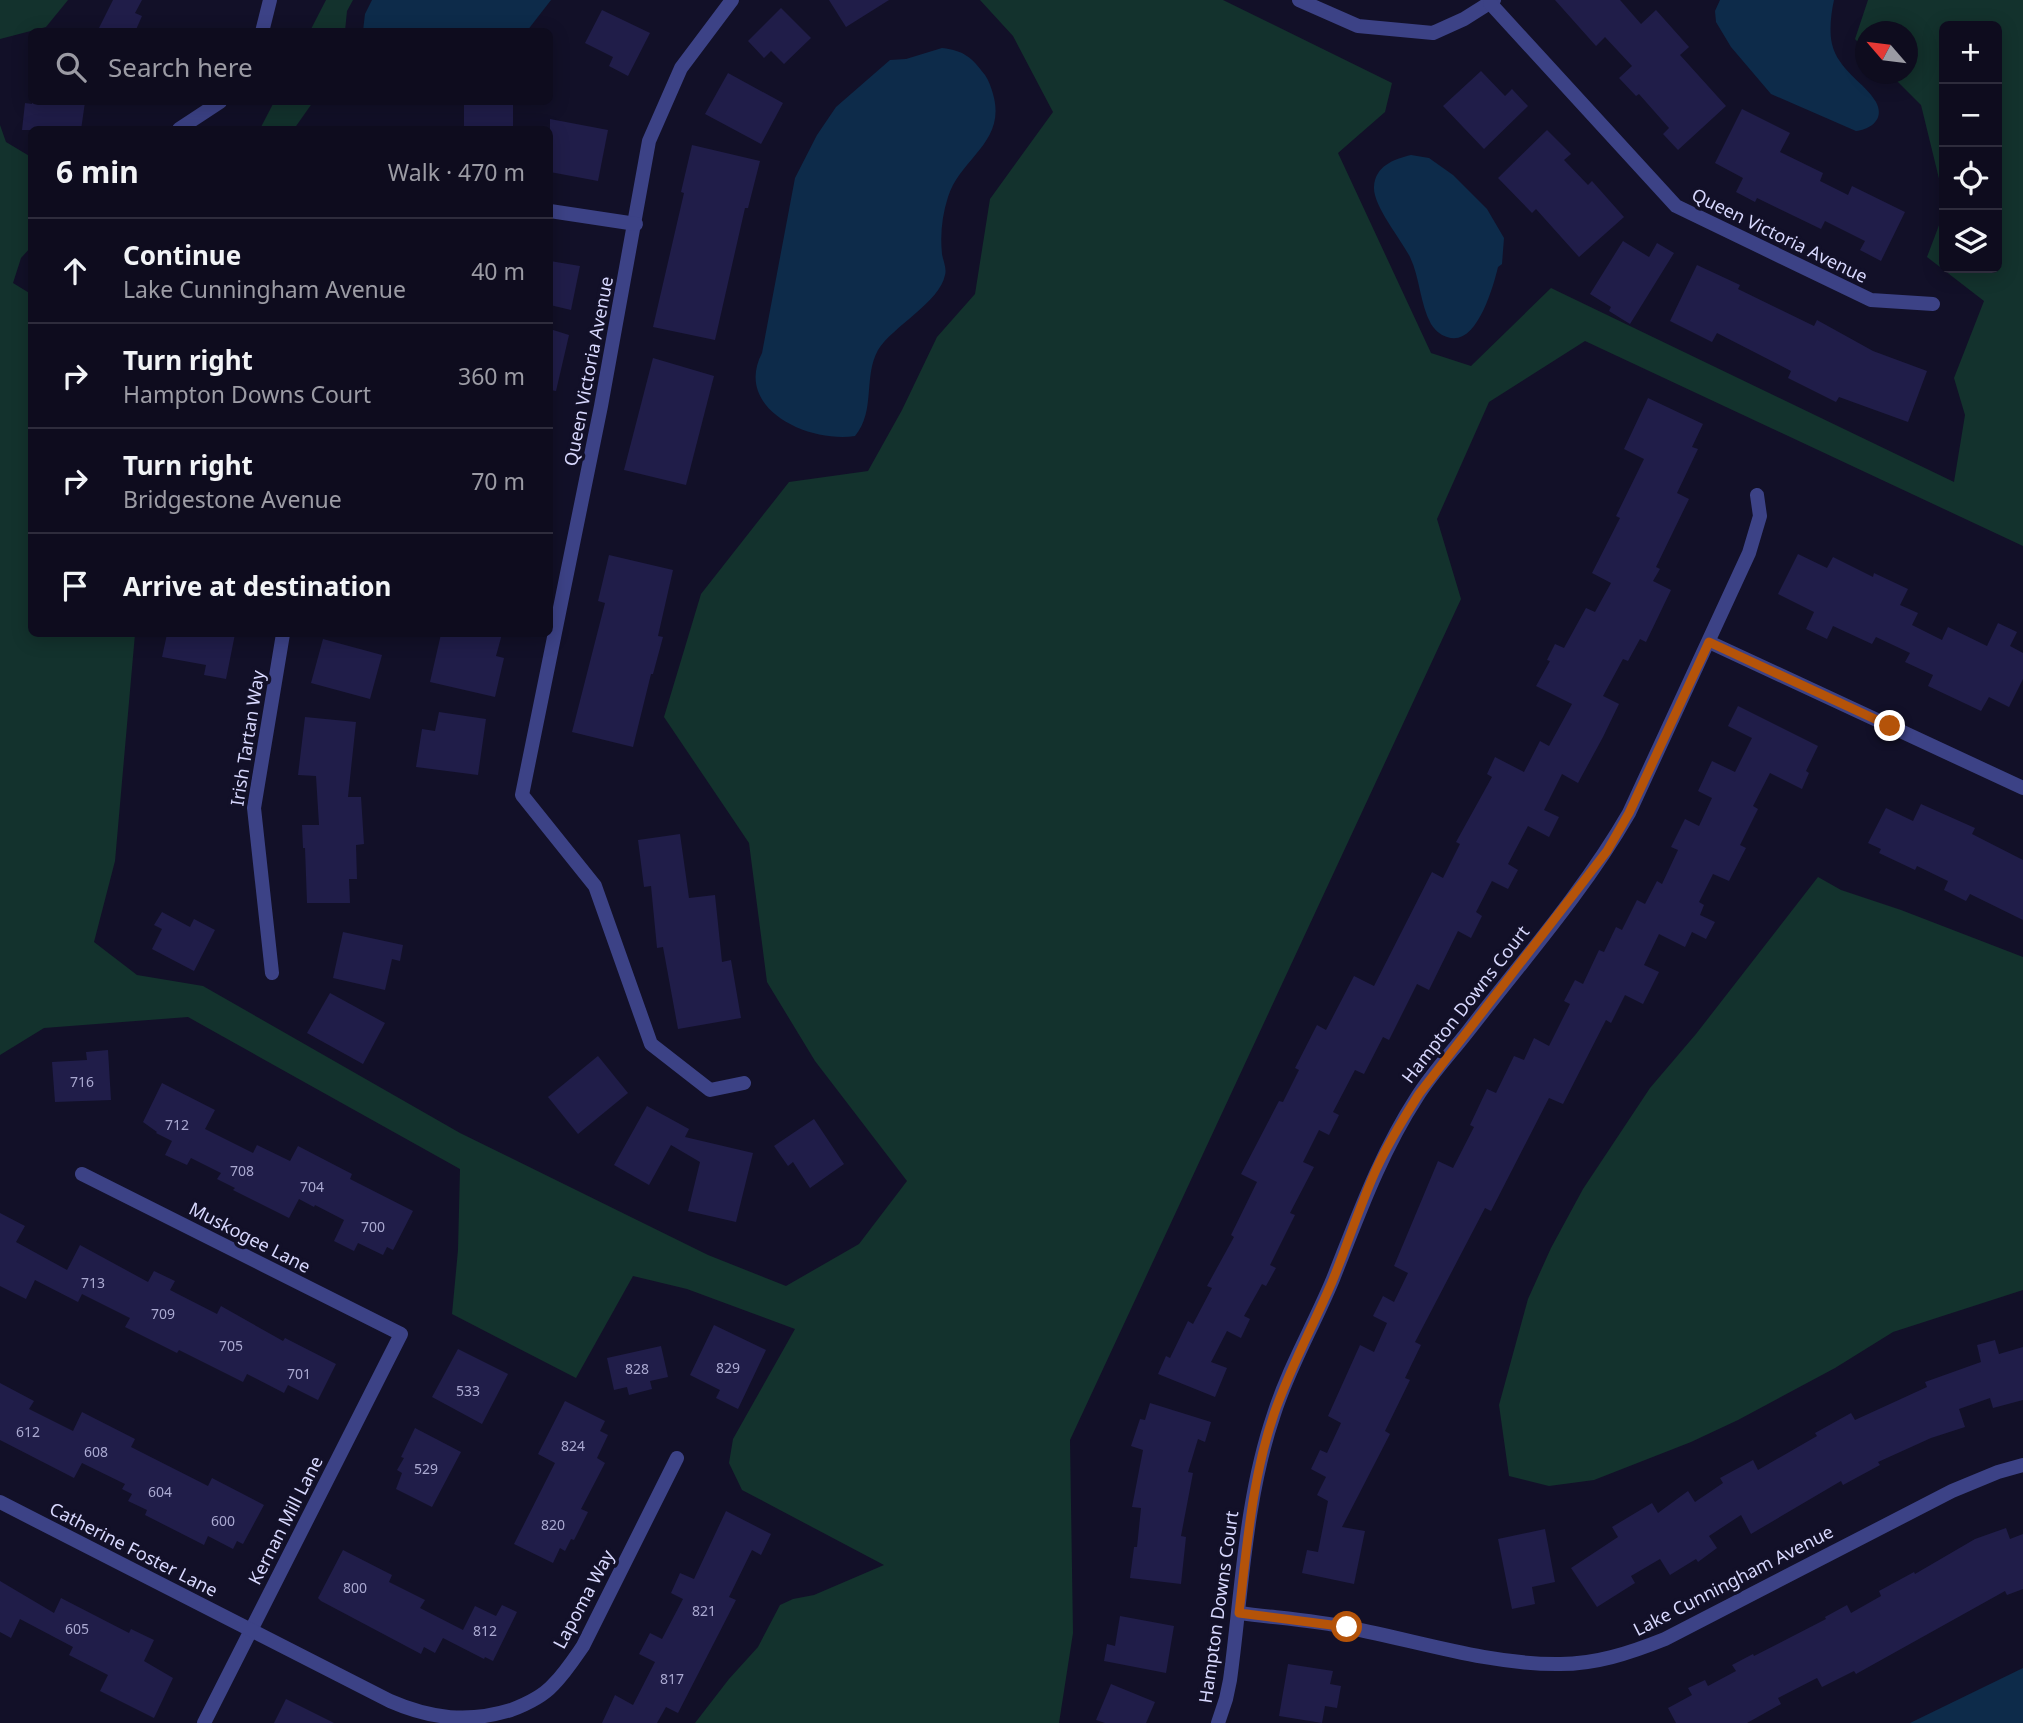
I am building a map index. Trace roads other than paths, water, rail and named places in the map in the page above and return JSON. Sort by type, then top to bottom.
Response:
[{"type":"street","points":[[262,28],[270,0]]},
{"type":"street","name":"Queen Victoria Avenue","points":[[732,0],[681,68],[649,141],[601,405],[522,795],[595,886],[651,1044],[710,1090],[744,1083]]},
{"type":"street","name":"Queen Victoria Avenue","points":[[1299,0],[1358,26],[1433,33],[1492,2],[1676,206],[1871,300],[1933,304]]},
{"type":"street","points":[[184,126],[216,105]]},
{"type":"street","points":[[553,211],[636,224]]},
{"type":"street","name":"Hampton Downs Court","points":[[1218,1723],[1226,1699],[1258,1471],[1273,1416],[1291,1369],[1332,1282],[1375,1172],[1419,1094],[1607,851],[1629,813],[1757,533],[1760,516],[1757,495]]},
{"type":"street","name":"Irish Tartan Way","points":[[272,973],[254,808],[282,637]]},
{"type":"street","points":[[1709,642],[2023,788]]},
{"type":"street","name":"Muskogee Lane","points":[[82,1174],[401,1334]]},
{"type":"street","name":"Kernan Mill Lane","points":[[204,1723],[401,1334]]},
{"type":"street","name":"Lapoma Way","points":[[251,1630],[418,1713],[468,1720],[505,1718],[552,1686],[576,1656],[677,1458]]},
{"type":"street","name":"Lake Cunningham Avenue","points":[[1239,1613],[1347,1627],[1517,1662],[1559,1664],[1600,1660],[1635,1651],[1665,1639],[1951,1491],[2023,1465]]},
{"type":"street","name":"Catherine Foster Lane","points":[[0,1502],[251,1630]]},
{"type":"water","points":[[372,0],[551,0],[529,28],[363,28],[365,14]]},
{"type":"water","points":[[1720,0],[1834,0],[1831,33],[1835,53],[1855,78],[1855,84],[1860,84],[1876,102],[1878,118],[1867,128],[1856,131],[1771,94],[1731,47],[1716,22],[1715,11]]},
{"type":"water","points":[[942,48],[962,53],[980,69],[991,86],[996,111],[994,125],[988,137],[954,183],[948,197],[941,232],[945,275],[934,295],[878,350],[871,371],[868,405],[855,436],[837,437],[798,428],[780,418],[767,406],[758,391],[756,373],[795,178],[817,135],[836,107],[890,60],[906,59]]},
{"type":"water","points":[[1411,155],[1429,158],[1453,175],[1487,209],[1504,238],[1502,264],[1498,267],[1482,314],[1466,334],[1457,338],[1442,335],[1431,324],[1410,257],[1375,195],[1375,180],[1382,169],[1392,161]]},
{"type":"water","points":[[2023,1668],[2023,1723],[1910,1723]]}]
